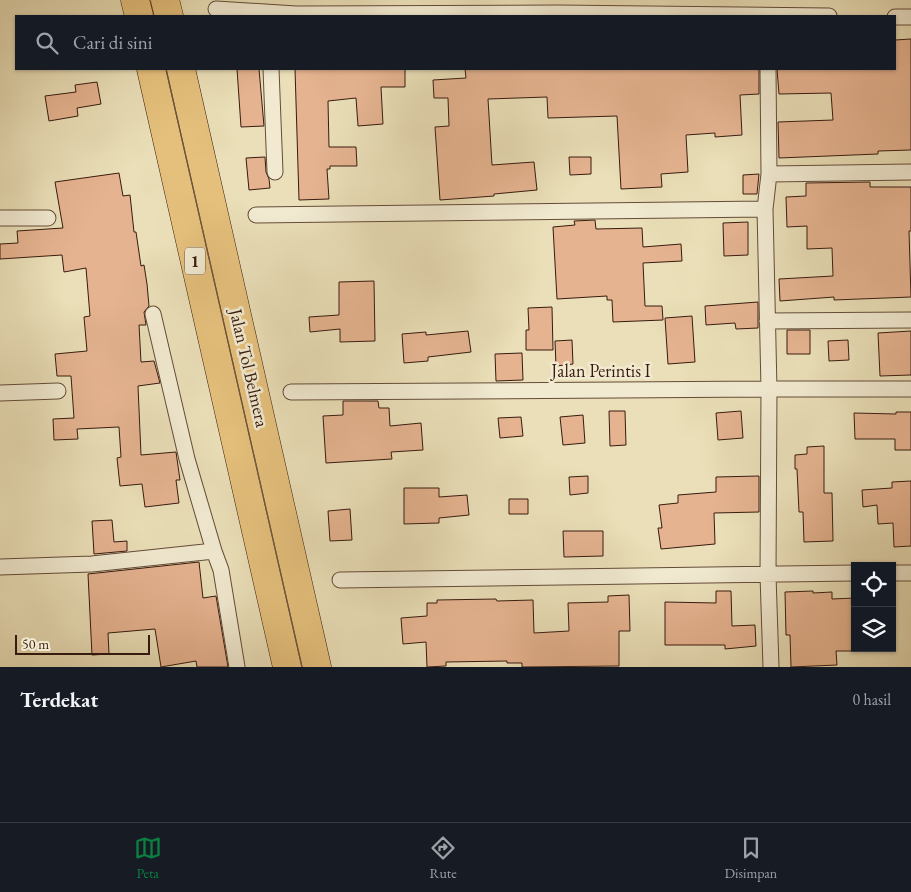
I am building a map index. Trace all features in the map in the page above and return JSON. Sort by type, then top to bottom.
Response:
[{"type":"highway","points":[[135,0],[139,15]]},
{"type":"highway","points":[[165,0],[169,15]]},
{"type":"highway","name":"Jalan Tol Belmera","points":[[151,70],[286,667]]},
{"type":"highway","name":"Jalan Tol Belmera","points":[[181,70],[317,667]]},
{"type":"street","points":[[216,9],[269,14],[306,14],[494,6],[668,6],[757,15]]},
{"type":"street","points":[[896,17],[911,17]]},
{"type":"street","points":[[271,70],[275,172]]},
{"type":"street","points":[[768,70],[769,174],[765,209],[769,389],[768,575],[771,667]]},
{"type":"street","points":[[769,174],[911,172]]},
{"type":"street","points":[[256,215],[765,209]]},
{"type":"street","points":[[0,218],[48,218]]},
{"type":"street","points":[[152,314],[187,459],[221,570],[237,667]]},
{"type":"street","points":[[767,321],[911,320]]},
{"type":"street","name":"Jalan Perintis I","points":[[291,392],[911,389]]},
{"type":"street","points":[[0,393],[58,391]]},
{"type":"street","points":[[0,567],[92,564],[214,551]]},
{"type":"street","points":[[340,580],[851,573]]},
{"type":"street","points":[[896,573],[911,573]]},
{"type":"building","points":[[911,39],[911,150],[878,151],[878,154],[779,158],[778,122],[833,120],[831,93],[779,94],[777,70],[896,70],[896,40]]},
{"type":"building","points":[[237,70],[259,70],[264,126],[241,127]]},
{"type":"building","points":[[295,70],[405,70],[405,87],[381,87],[383,124],[358,126],[356,98],[328,101],[329,147],[356,147],[357,166],[330,166],[330,169],[327,169],[329,199],[299,200]]},
{"type":"building","points":[[465,70],[759,70],[759,94],[740,95],[742,135],[715,137],[715,133],[686,135],[688,172],[661,174],[662,187],[621,189],[617,116],[548,118],[547,97],[488,99],[492,165],[534,162],[537,190],[494,194],[494,196],[440,200],[435,127],[449,126],[448,98],[434,98],[433,80],[466,78]]},
{"type":"building","points":[[97,82],[101,104],[77,108],[78,116],[49,121],[45,96],[76,92],[75,85]]},
{"type":"building","points":[[265,157],[270,188],[249,190],[246,158]]},
{"type":"building","points":[[569,157],[591,157],[591,174],[570,175]]},
{"type":"building","points":[[119,173],[123,196],[130,195],[134,232],[136,232],[141,266],[144,265],[147,284],[149,306],[144,312],[146,325],[139,325],[141,362],[154,361],[160,383],[138,386],[141,455],[176,452],[180,480],[176,480],[179,503],[145,507],[142,484],[120,486],[117,458],[121,457],[119,427],[77,429],[78,439],[54,440],[53,419],[74,418],[71,376],[57,376],[55,354],[87,351],[84,317],[90,316],[86,268],[64,272],[62,255],[0,259],[0,244],[18,243],[17,231],[63,228],[55,182]]},
{"type":"building","points":[[759,174],[757,194],[743,194],[743,175]]},
{"type":"building","points":[[870,182],[870,187],[911,187],[911,231],[909,231],[911,297],[834,300],[834,297],[780,301],[779,279],[833,276],[832,248],[807,249],[807,226],[787,227],[786,197],[806,196],[806,183]]},
{"type":"building","points":[[595,220],[596,229],[642,228],[643,247],[681,244],[682,261],[643,263],[645,306],[662,306],[663,320],[613,322],[612,300],[607,300],[607,296],[557,299],[553,227],[575,225],[574,221]]},
{"type":"building","points":[[748,222],[748,255],[724,256],[723,223]]},
{"type":"building","points":[[374,281],[375,341],[340,342],[340,329],[310,332],[309,317],[339,315],[339,282]]},
{"type":"building","points":[[758,302],[758,328],[736,329],[735,323],[706,325],[705,306]]},
{"type":"building","points":[[552,307],[553,350],[526,350],[526,330],[529,330],[528,308]]},
{"type":"building","points":[[692,316],[695,362],[668,364],[665,318]]},
{"type":"building","points":[[787,330],[810,330],[810,354],[787,354]]},
{"type":"building","points":[[468,331],[471,352],[428,357],[428,361],[404,363],[402,334],[426,332],[426,335]]},
{"type":"building","points":[[911,331],[911,375],[880,376],[878,333]]},
{"type":"building","points":[[572,340],[573,364],[556,366],[555,341]]},
{"type":"building","points":[[848,340],[849,360],[829,361],[828,341]]},
{"type":"building","points":[[522,353],[523,380],[496,381],[495,354]]},
{"type":"building","points":[[343,401],[378,401],[379,408],[389,408],[390,426],[421,423],[423,450],[391,452],[392,459],[326,463],[323,416],[343,415]]},
{"type":"building","points":[[609,411],[625,411],[626,445],[610,446]]},
{"type":"building","points":[[741,411],[743,438],[718,440],[716,413]]},
{"type":"building","points":[[896,412],[911,412],[911,450],[895,450],[895,439],[855,439],[854,413],[896,414]]},
{"type":"building","points":[[583,415],[585,443],[563,445],[560,417]]},
{"type":"building","points":[[521,417],[523,436],[500,438],[498,418]]},
{"type":"building","points":[[824,446],[824,493],[832,493],[833,541],[804,542],[803,512],[799,512],[795,455],[807,454],[807,447]]},
{"type":"building","points":[[588,476],[588,493],[570,495],[569,477]]},
{"type":"building","points":[[759,476],[759,512],[714,513],[715,544],[661,549],[658,528],[662,528],[659,505],[678,503],[678,495],[716,492],[716,477]]},
{"type":"building","points":[[911,481],[911,546],[894,547],[893,523],[878,524],[877,505],[863,507],[862,490],[892,488],[892,482]]},
{"type":"building","points":[[404,488],[439,488],[439,497],[467,495],[469,515],[439,518],[439,523],[404,524]]},
{"type":"building","points":[[509,499],[528,499],[528,514],[509,514]]},
{"type":"building","points":[[350,509],[352,540],[330,541],[328,511]]},
{"type":"building","points":[[112,520],[114,542],[127,541],[127,551],[94,554],[92,521]]},
{"type":"building","points":[[563,531],[603,531],[603,556],[564,557]]},
{"type":"building","points":[[199,562],[203,598],[216,596],[228,667],[197,667],[196,661],[161,667],[155,629],[108,633],[109,654],[92,655],[88,574]]},
{"type":"building","points":[[716,591],[731,591],[732,626],[755,625],[756,646],[725,649],[725,645],[665,645],[665,602],[716,603]]},
{"type":"building","points":[[785,592],[832,592],[832,599],[851,598],[851,651],[836,651],[837,665],[791,667],[790,635],[786,635]]},
{"type":"building","points":[[629,595],[630,631],[619,631],[619,666],[522,667],[522,663],[507,663],[507,661],[446,662],[446,666],[427,667],[426,642],[403,644],[401,618],[427,616],[427,603],[437,603],[437,600],[533,600],[534,633],[569,631],[568,603],[608,602],[608,596]]}]
